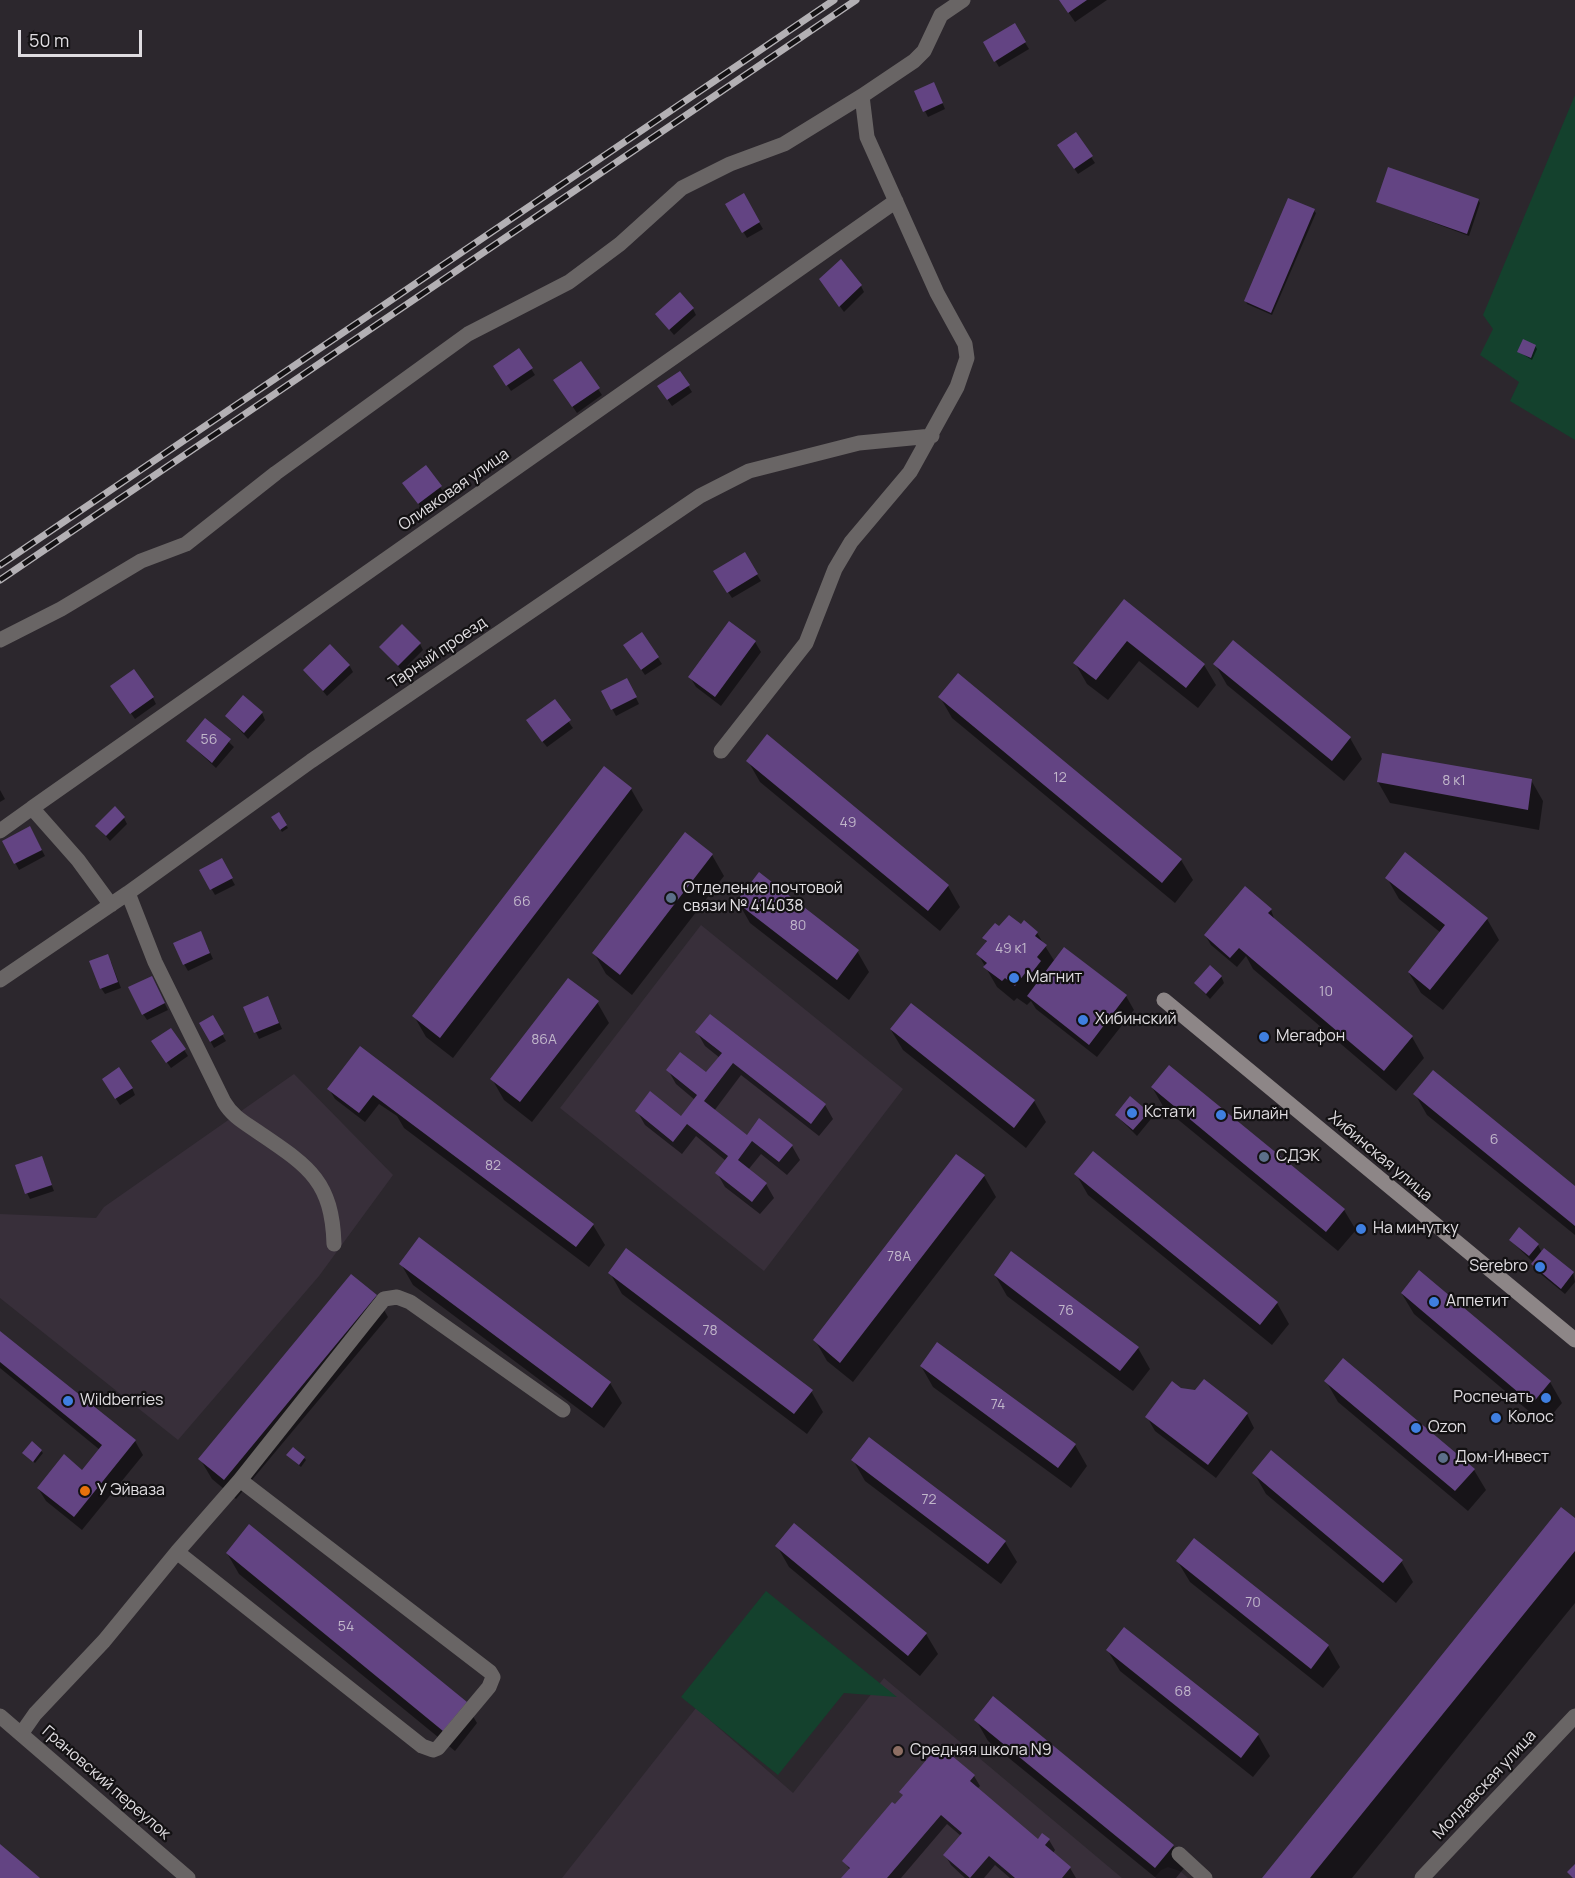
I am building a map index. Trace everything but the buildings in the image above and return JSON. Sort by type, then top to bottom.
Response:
[{"type":"street","points":[[0,640],[61,609],[141,561],[186,544],[276,473],[468,334],[569,282],[620,244],[682,188],[730,164],[784,144],[862,96],[914,61],[924,51],[941,15],[963,0]]},
{"type":"street","points":[[721,751],[806,642],[835,569],[863,527],[910,472],[932,436],[960,380],[967,358],[965,344],[937,293],[867,138],[862,96]]},
{"type":"street","name":"Оливковая улица","points":[[0,831],[896,201]]},
{"type":"street","name":"Тарный проезд","points":[[0,980],[111,905],[311,761],[700,496],[749,471],[859,443],[932,436]]},
{"type":"street","points":[[32,808],[78,860],[111,905]]},
{"type":"street","points":[[128,893],[155,962],[224,1102],[231,1113],[278,1145],[309,1171],[321,1185],[329,1198],[333,1215],[334,1244]]},
{"type":"street","name":"Хибинская улица","points":[[1164,1000],[1575,1340]]},
{"type":"street","points":[[21,1734],[35,1714],[104,1641],[240,1480],[384,1299],[390,1297],[410,1302],[563,1410]]},
{"type":"street","points":[[177,1552],[422,1746],[433,1750],[442,1744],[489,1687],[493,1677],[490,1672],[240,1480]]},
{"type":"street","name":"Грановский переулок","points":[[0,1716],[188,1878]]},
{"type":"street","name":"Молдавская улица","points":[[1422,1878],[1575,1716]]},
{"type":"street","points":[[1179,1854],[1205,1878]]},
{"type":"shaded area","points":[[701,925],[903,1089],[764,1271],[560,1108]]},
{"type":"shaded area","points":[[294,1074],[393,1175],[319,1276],[178,1440],[0,1298],[0,1214],[96,1218],[104,1207]]},
{"type":"shaded area","name":"Средняя школа N9","points":[[884,1678],[1122,1878],[562,1878],[696,1708],[793,1793]]},
{"type":"shaded area","points":[[1168,1867],[1180,1871],[1188,1878],[1154,1878],[1161,1870]]},
{"type":"green space","points":[[1575,95],[1575,440],[1510,401],[1519,382],[1480,355],[1493,329],[1483,315]]},
{"type":"green space","points":[[766,1591],[897,1697],[844,1693],[778,1775],[681,1697]]},
{"type":"railway","points":[[0,565],[834,0]]},
{"type":"railway","points":[[0,580],[856,0]]},
{"type":"place","name":"Отделение почтовой связи № 414038","points":[[671,898]]},
{"type":"place","name":"Магнит","points":[[1014,978]]},
{"type":"place","name":"Хибинский","points":[[1083,1020]]},
{"type":"place","name":"Мегафон","points":[[1264,1037]]},
{"type":"place","name":"Кстати","points":[[1132,1113]]},
{"type":"place","name":"Билайн","points":[[1221,1115]]},
{"type":"place","name":"СДЭК","points":[[1264,1157]]},
{"type":"place","name":"На минутку","points":[[1361,1229]]},
{"type":"place","name":"Serebro","points":[[1540,1267]]},
{"type":"place","name":"Аппетит","points":[[1434,1302]]},
{"type":"place","name":"Роспечать","points":[[1546,1398]]},
{"type":"place","name":"Wildberries","points":[[68,1401]]},
{"type":"place","name":"Колос","points":[[1496,1418]]},
{"type":"place","name":"Ozon","points":[[1416,1428]]},
{"type":"place","name":"Дом-Инвест","points":[[1443,1458]]},
{"type":"place","name":"У Эйваза","points":[[85,1491]]},
{"type":"place","name":"Средняя школа N9","points":[[898,1751]]}]
